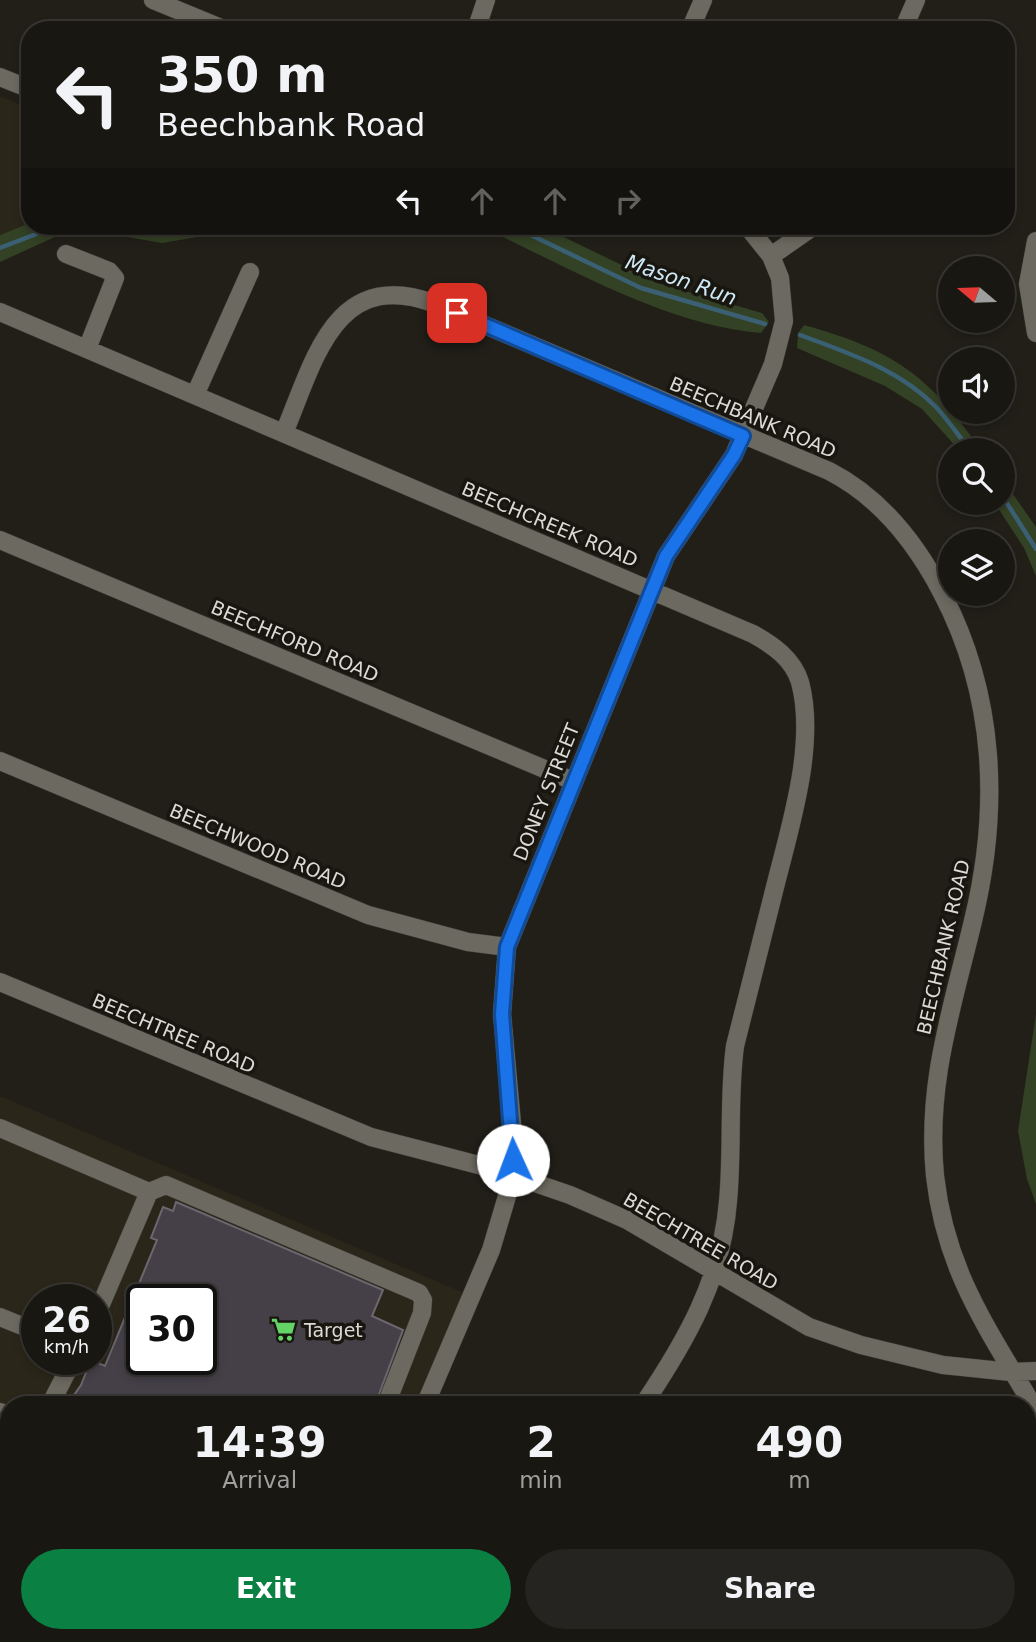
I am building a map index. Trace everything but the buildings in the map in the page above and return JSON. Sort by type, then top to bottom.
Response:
[{"type":"street","points":[[153,0],[204,21]]},
{"type":"street","points":[[479,21],[486,0]]},
{"type":"street","points":[[694,21],[703,0]]},
{"type":"street","points":[[907,21],[916,0]]},
{"type":"street","points":[[0,77],[21,85]]},
{"type":"street","name":"DONEY STREET","points":[[429,1396],[491,1250],[513,1175],[514,1145],[502,1014],[507,947],[666,556],[734,455],[774,364],[784,321],[779,278],[772,256],[754,235]]},
{"type":"street","points":[[772,256],[801,235]]},
{"type":"street","points":[[1036,241],[1028,284],[1036,333]]},
{"type":"street","points":[[66,254],[108,271],[115,278],[87,349]]},
{"type":"street","points":[[195,395],[250,272]]},
{"type":"street","name":"BEECHBANK ROAD","points":[[284,433],[320,348],[333,325],[358,303],[388,294],[415,296],[851,482],[895,522],[935,578],[963,637],[988,735],[991,794],[984,867],[934,1084],[935,1175],[942,1220],[955,1265],[969,1299],[1026,1396]]},
{"type":"street","name":"BEECHCREEK ROAD","points":[[0,312],[768,642],[791,665],[799,680],[803,698],[803,754],[789,831],[735,1046],[731,1077],[729,1201],[716,1272],[679,1351],[649,1396]]},
{"type":"street","name":"BEECHFORD ROAD","points":[[0,540],[573,781]]},
{"type":"street","name":"BEECHWOOD ROAD","points":[[0,761],[368,915],[468,942],[507,947]]},
{"type":"street","name":"BEECHTREE ROAD","points":[[0,982],[346,1127],[513,1175],[627,1220],[809,1326],[861,1345],[943,1365],[1011,1372],[1036,1371]]},
{"type":"street","points":[[0,1128],[149,1192]]},
{"type":"street","points":[[110,1284],[149,1192],[166,1185],[419,1293],[424,1300],[422,1314],[390,1396]]},
{"type":"street","points":[[0,1317],[21,1326]]},
{"type":"street","points":[[55,1396],[65,1375]]},
{"type":"shaded area","points":[[0,96],[21,105],[21,227],[0,235]]},
{"type":"shaded area","points":[[0,1096],[471,1296],[428,1396],[0,1396]]},
{"type":"green space","points":[[21,227],[21,235],[64,235],[0,262],[0,235]]},
{"type":"green space","points":[[116,235],[205,235],[162,243]]},
{"type":"green space","points":[[499,235],[560,235],[661,284],[762,313],[769,322],[761,333],[689,319],[617,292]]},
{"type":"green space","points":[[804,325],[862,344],[885,355],[906,368],[938,396],[938,424],[962,424],[972,438],[948,438],[922,409],[885,386],[797,348],[798,333]]},
{"type":"green space","points":[[1015,497],[1036,527],[1036,576],[1015,534],[1015,529],[1012,529],[1002,515],[1015,515]]},
{"type":"green space","points":[[1036,1014],[1036,1204],[1027,1179],[1018,1131]]},
{"type":"waterway","name":"Mason Run","points":[[0,248],[34,235]]},
{"type":"waterway","name":"Mason Run","points":[[531,235],[641,288],[765,324]]},
{"type":"waterway","name":"Mason Run","points":[[800,335],[872,364],[906,382],[936,407],[961,438]]},
{"type":"waterway","name":"Mason Run","points":[[1014,515],[1036,549]]},
{"type":"place","name":"Target","points":[[284,1330]]},
{"type":"route","points":[[457,313],[743,436],[734,455],[666,556],[507,947],[502,1014],[514,1145],[513,1160]]}]
